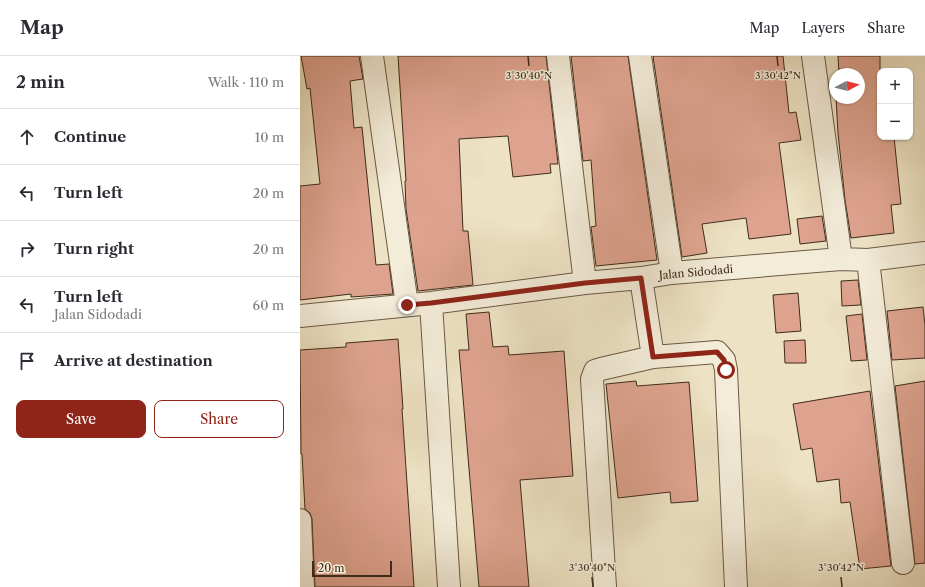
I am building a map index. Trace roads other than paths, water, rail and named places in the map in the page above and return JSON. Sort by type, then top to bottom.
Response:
[{"type":"street","points":[[372,56],[407,305]]},
{"type":"street","points":[[558,56],[585,283]]},
{"type":"street","points":[[640,56],[672,273]]},
{"type":"street","points":[[813,56],[841,259]]},
{"type":"street","name":"Jalan Sidodadi","points":[[300,316],[431,303],[672,273],[841,259],[868,260],[925,253]]},
{"type":"street","points":[[868,260],[903,563]]},
{"type":"street","points":[[641,278],[653,357]]},
{"type":"street","points":[[431,303],[449,587]]},
{"type":"street","points":[[606,587],[592,379],[595,371],[601,368],[653,357],[717,352],[724,360],[726,370],[736,587]]},
{"type":"street","points":[[300,520],[303,587]]}]
